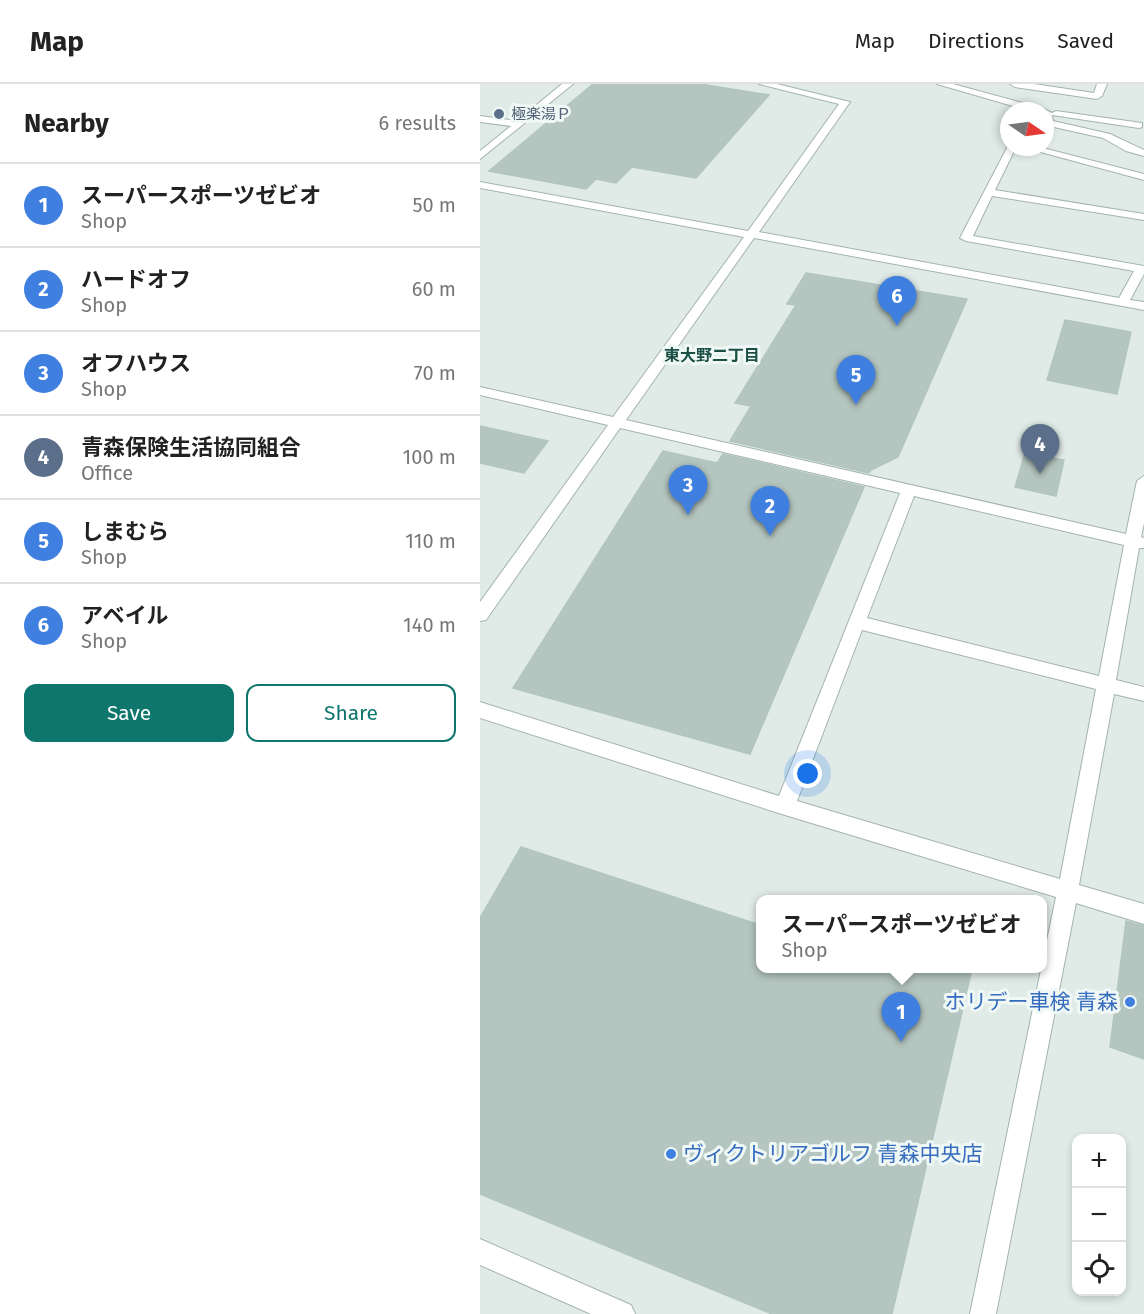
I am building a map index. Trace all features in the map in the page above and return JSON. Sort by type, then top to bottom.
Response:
[{"type":"street","points":[[480,156],[568,84]]},
{"type":"street","points":[[480,615],[616,422],[752,236],[845,102],[764,84]]},
{"type":"street","points":[[942,84],[1008,102]]},
{"type":"street","points":[[1015,84],[1097,96],[1102,84]]},
{"type":"street","points":[[1054,113],[1139,125]]},
{"type":"street","points":[[480,119],[519,124]]},
{"type":"street","points":[[1054,124],[1106,136],[1130,149],[1144,153]]},
{"type":"street","points":[[1054,154],[1144,177]]},
{"type":"street","points":[[1007,156],[966,238],[1142,268],[1123,302]]},
{"type":"street","points":[[480,185],[1144,306]]},
{"type":"street","points":[[989,192],[1144,217]]},
{"type":"street","points":[[480,391],[1138,542]]},
{"type":"street","points":[[983,1314],[1068,891],[1106,684],[1138,542],[1144,481]]},
{"type":"street","points":[[784,806],[909,488]]},
{"type":"street","points":[[857,622],[1144,694]]},
{"type":"street","points":[[480,710],[784,806],[1144,914]]},
{"type":"street","points":[[480,1252],[622,1314]]},
{"type":"building","points":[[593,84],[700,84],[769,95],[696,178],[632,167],[616,183],[596,179],[586,189],[489,171]]},
{"type":"building","points":[[806,273],[967,299],[898,457],[869,473],[730,441],[751,406],[735,403],[796,305],[787,304]]},
{"type":"building","points":[[1065,320],[1131,332],[1117,394],[1047,380]]},
{"type":"building","points":[[480,426],[548,441],[524,473],[480,463]]},
{"type":"building","points":[[663,451],[717,463],[723,454],[864,487],[750,754],[513,688]]},
{"type":"building","points":[[1025,453],[1064,460],[1056,496],[1015,487]]},
{"type":"building","points":[[521,847],[756,924],[756,973],[971,973],[892,1314],[772,1314],[480,1194],[480,918]]},
{"type":"building","name":"ホリデー車検 青森","points":[[1126,921],[1144,926],[1144,1059],[1110,1047]]},
{"type":"place","name":"極楽湯Ｐ","points":[[499,114]]},
{"type":"place","name":"アベイル","points":[[897,326]]},
{"type":"place","name":"しまむら","points":[[856,405]]},
{"type":"place","name":"青森保険生活協同組合","points":[[1040,474]]},
{"type":"place","name":"オフハウス","points":[[688,515]]},
{"type":"place","name":"ハードオフ","points":[[770,536]]},
{"type":"place","name":"ホリデー車検 青森","points":[[1130,1002]]},
{"type":"place","name":"スーパースポーツゼビオ","points":[[901,1042]]},
{"type":"place","name":"ヴィクトリアゴルフ 青森中央店","points":[[671,1154]]},
{"type":"district","name":"東大野二丁目","points":[[712,355]]}]
